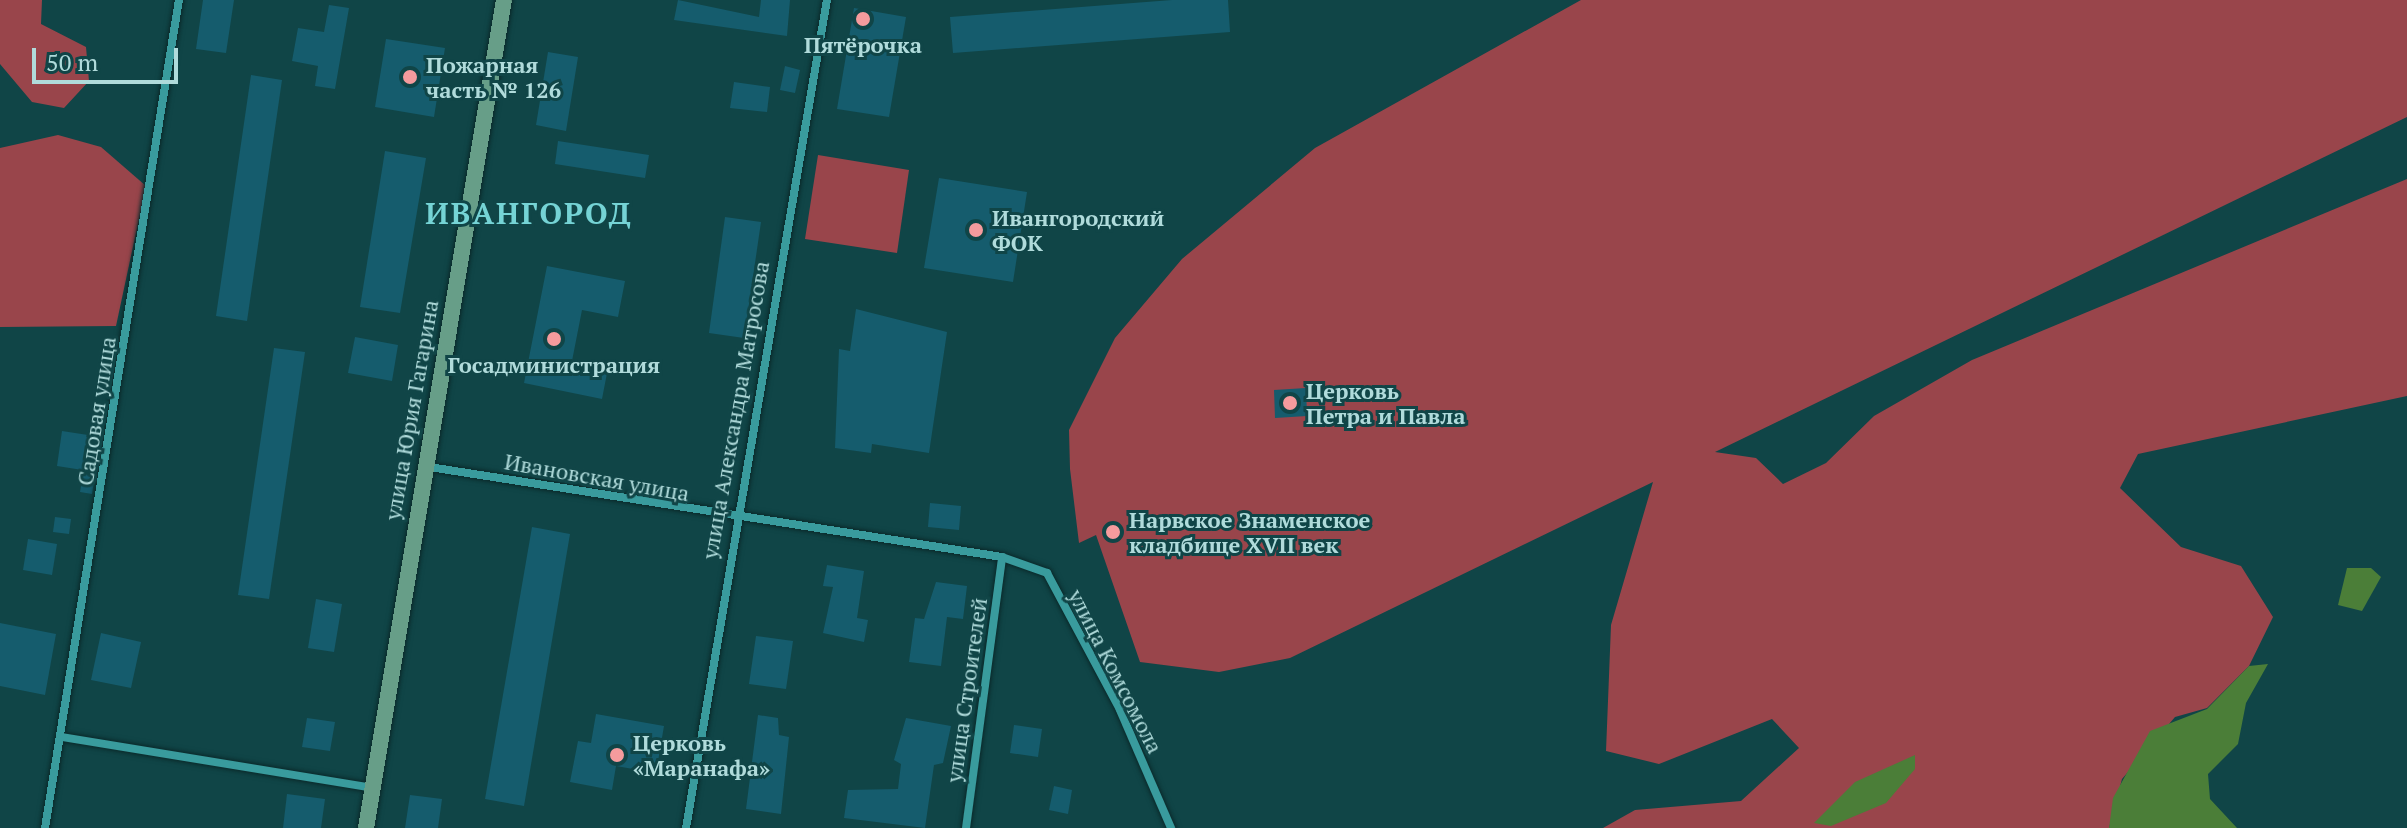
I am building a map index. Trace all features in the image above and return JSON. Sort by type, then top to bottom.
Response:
[{"type":"street","name":"Садовая улица","points":[[45,828],[179,0]]},
{"type":"street","name":"улица Юрия Гагарина","points":[[366,828],[423,466],[504,0]]},
{"type":"street","name":"улица Александра Матросова","points":[[686,828],[734,518],[827,0]]},
{"type":"street","name":"Ивановская улица","points":[[423,466],[734,518],[1002,557]]},
{"type":"street","name":"улица Строителей","points":[[966,828],[1002,557]]},
{"type":"street","name":"улица Комсомола","points":[[1002,557],[1047,573],[1120,710],[1171,828]]},
{"type":"street","points":[[62,737],[373,788]]},
{"type":"shaded area","points":[[0,0],[42,0],[41,24],[86,47],[89,81],[64,108],[32,102],[0,64]]},
{"type":"shaded area","points":[[1581,0],[2407,0],[2407,117],[1715,452],[1756,458],[1783,484],[1826,463],[1874,416],[1972,360],[2407,179],[2407,396],[2138,454],[2120,488],[2181,547],[2241,566],[2273,617],[2249,666],[2207,708],[2175,717],[2122,779],[2109,828],[1603,828],[1635,810],[1741,801],[1799,748],[1772,719],[1659,764],[1606,751],[1611,625],[1653,482],[1290,658],[1219,672],[1140,662],[1096,535],[1079,543],[1070,469],[1069,430],[1115,338],[1182,259],[1315,148]]},
{"type":"shaded area","points":[[58,135],[101,147],[146,186],[116,326],[0,327],[0,148]]},
{"type":"shaded area","points":[[818,155],[909,170],[897,253],[805,239]]},
{"type":"shaded area","points":[[2347,568],[2371,568],[2381,577],[2362,611],[2338,605]]},
{"type":"shaded area","points":[[2268,664],[2246,703],[2238,744],[2208,774],[2210,799],[2237,828],[2109,828],[2113,798],[2150,731],[2207,709],[2249,666]]},
{"type":"shaded area","points":[[1915,755],[1915,769],[1886,803],[1831,826],[1814,823],[1855,782]]},
{"type":"building","points":[[203,0],[234,0],[226,53],[196,49]]},
{"type":"building","points":[[678,0],[759,17],[761,0],[790,0],[787,36],[674,20]]},
{"type":"building","points":[[1172,0],[1228,0],[1230,32],[953,53],[950,17]]},
{"type":"building","points":[[329,5],[349,8],[335,89],[315,86],[318,66],[292,61],[298,28],[324,32]]},
{"type":"building","points":[[854,8],[906,17],[889,117],[837,109]]},
{"type":"building","name":"Пожарная часть № 126","points":[[386,39],[445,48],[434,117],[375,107]]},
{"type":"building","points":[[548,52],[578,57],[566,131],[536,125]]},
{"type":"building","points":[[785,66],[800,70],[795,93],[780,90]]},
{"type":"building","points":[[251,75],[282,80],[247,321],[216,316]]},
{"type":"building","points":[[734,82],[770,87],[767,112],[730,108]]},
{"type":"building","points":[[558,141],[649,155],[645,178],[555,164]]},
{"type":"building","points":[[385,151],[426,158],[400,313],[360,307]]},
{"type":"building","name":"Ивангородский ФОК","points":[[939,178],[1027,192],[1013,282],[924,268]]},
{"type":"building","points":[[725,217],[761,222],[744,338],[709,333]]},
{"type":"building","name":"Госадминистрация","points":[[547,266],[625,281],[618,317],[582,310],[572,361],[608,368],[602,399],[524,383]]},
{"type":"building","points":[[856,309],[947,332],[929,453],[872,444],[871,453],[835,448],[839,349],[850,351]]},
{"type":"building","points":[[355,337],[398,345],[392,381],[348,373]]},
{"type":"building","points":[[274,348],[305,352],[269,599],[238,595]]},
{"type":"building","name":"Церковь Петра и Павла","points":[[1306,388],[1307,416],[1275,418],[1274,390]]},
{"type":"building","points":[[62,431],[101,437],[95,472],[57,466]]},
{"type":"building","points":[[83,474],[95,476],[92,494],[80,492]]},
{"type":"building","points":[[930,503],[961,506],[959,530],[928,527]]},
{"type":"building","points":[[55,517],[71,519],[69,534],[53,532]]},
{"type":"building","points":[[532,527],[570,534],[524,806],[485,799]]},
{"type":"building","points":[[28,539],[57,544],[52,575],[23,570]]},
{"type":"building","points":[[827,565],[864,571],[857,618],[868,620],[864,642],[823,633],[833,587],[823,586]]},
{"type":"building","points":[[936,582],[967,586],[963,619],[947,617],[941,666],[909,662],[915,618],[924,619]]},
{"type":"building","points":[[316,599],[342,604],[334,652],[308,648]]},
{"type":"building","points":[[0,623],[56,634],[45,695],[0,686]]},
{"type":"building","points":[[101,633],[141,642],[131,688],[91,680]]},
{"type":"building","points":[[756,636],[793,641],[786,689],[749,684]]},
{"type":"building","name":"Церковь «Маранафа»","points":[[596,714],[664,726],[656,773],[616,766],[612,790],[570,782],[578,741],[591,743]]},
{"type":"building","points":[[758,715],[778,718],[779,735],[789,737],[781,814],[746,809]]},
{"type":"building","points":[[307,718],[335,722],[330,751],[302,747]]},
{"type":"building","points":[[906,718],[951,726],[943,763],[934,765],[925,828],[844,818],[848,790],[898,789],[901,764],[894,760]]},
{"type":"building","points":[[1014,725],[1042,729],[1038,757],[1010,753]]},
{"type":"building","points":[[1054,786],[1072,790],[1068,814],[1049,810]]},
{"type":"building","points":[[287,794],[325,799],[321,828],[283,828]]},
{"type":"building","points":[[410,795],[442,799],[438,828],[405,828]]},
{"type":"place","name":"Пятёрочка","points":[[863,19]]},
{"type":"place","name":"Пожарная часть № 126","points":[[410,77]]},
{"type":"place","name":"Ивангородский ФОК","points":[[976,230]]},
{"type":"place","name":"Госадминистрация","points":[[554,339]]},
{"type":"place","name":"Церковь Петра и Павла","points":[[1290,403]]},
{"type":"place","name":"Нарвское Знаменское кладбище XVII век","points":[[1113,532]]},
{"type":"place","name":"Церковь «Маранафа»","points":[[617,755]]},
{"type":"district","name":"ИВАНГОРОД","points":[[529,213]]}]
